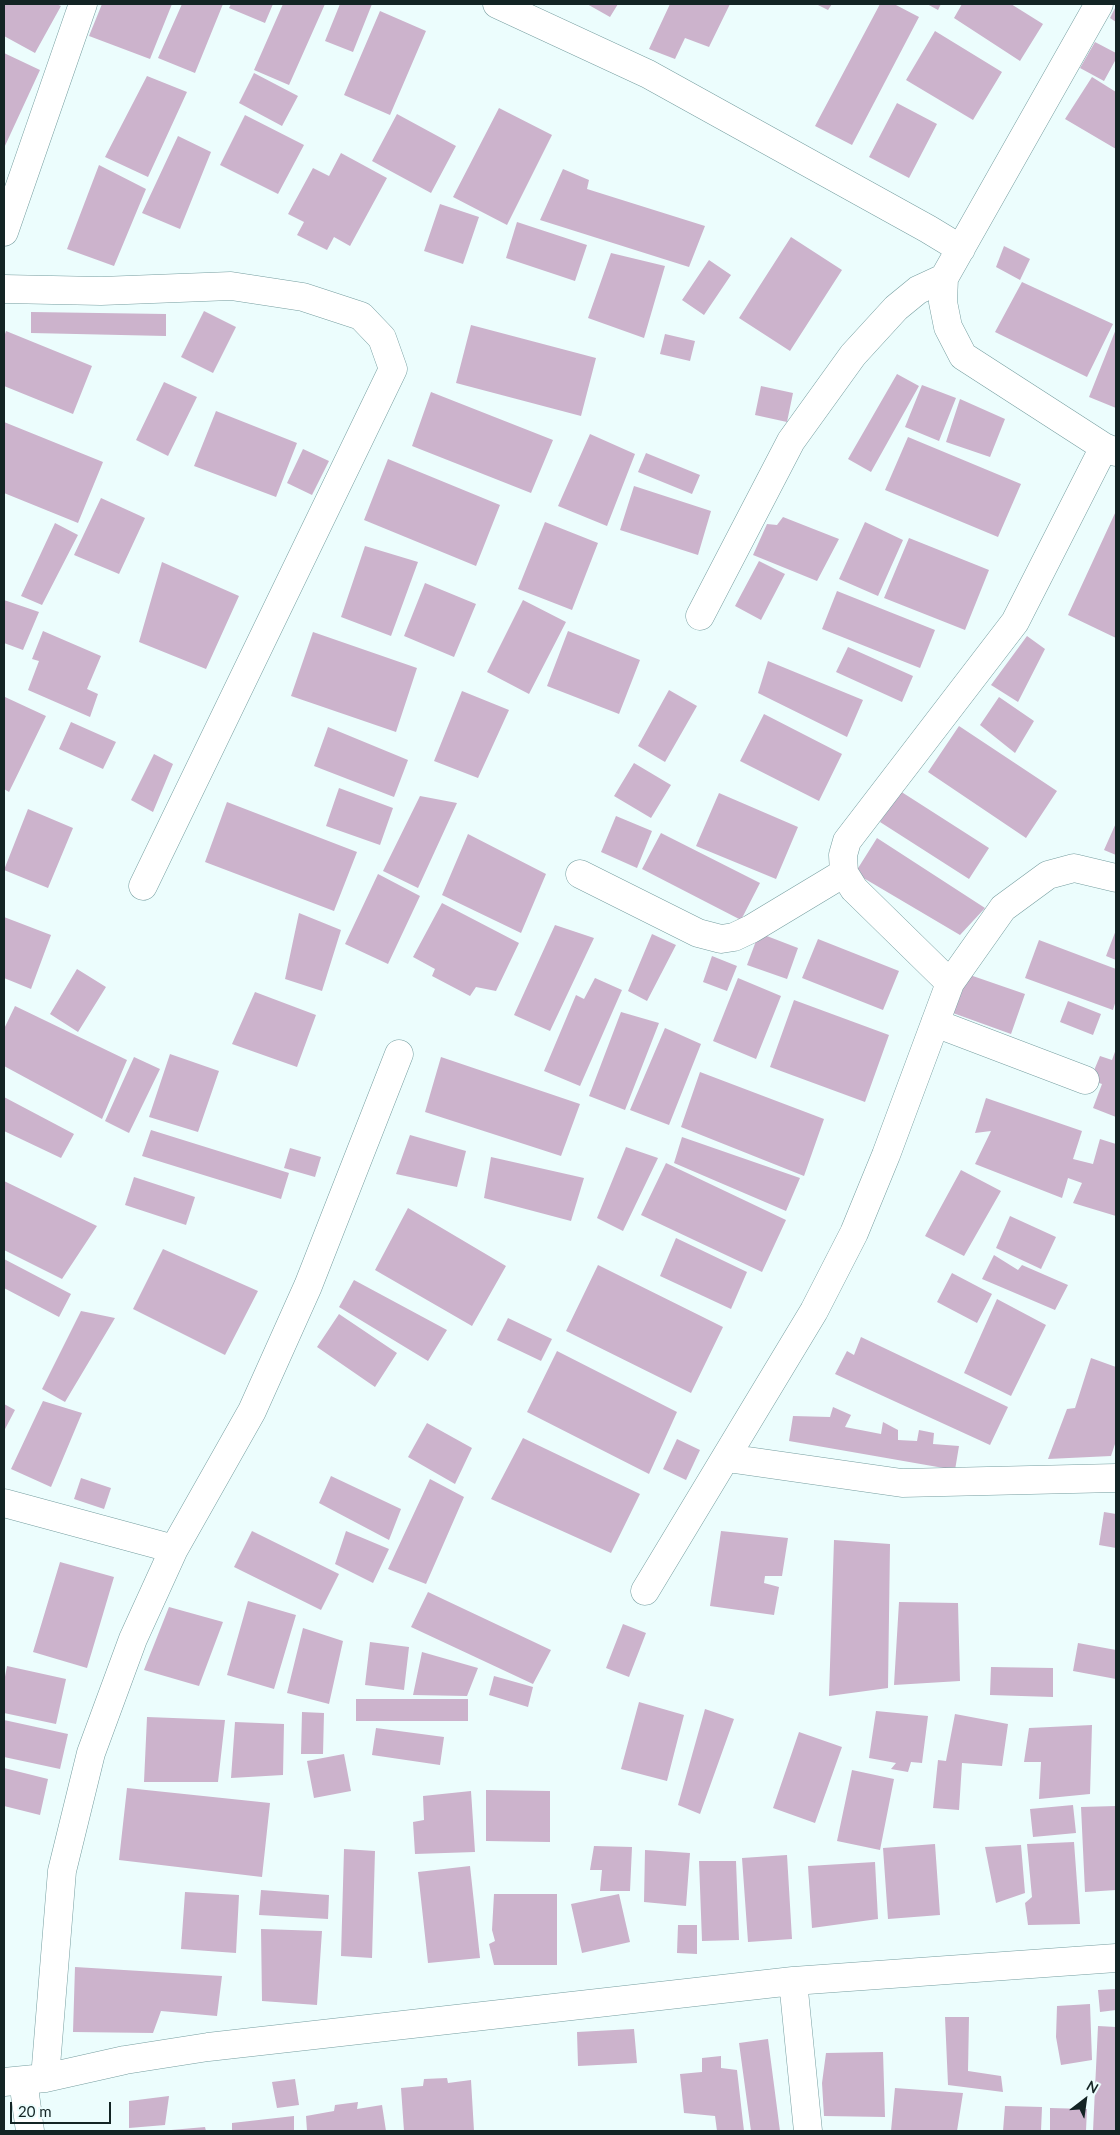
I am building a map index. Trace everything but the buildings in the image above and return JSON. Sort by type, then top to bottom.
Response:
[{"type":"street","points":[[4,232],[83,4]]},
{"type":"street","points":[[496,4],[648,74],[961,249]]},
{"type":"street","points":[[950,983],[854,889],[844,873],[842,855],[847,841],[1015,622],[1110,450],[963,356],[948,327],[943,302],[944,278],[1099,4]]},
{"type":"street","points":[[700,616],[791,441],[852,355],[896,308],[918,290],[944,278]]},
{"type":"street","points":[[4,288],[101,292],[231,286],[302,297],[361,316],[382,338],[393,370],[143,886]]},
{"type":"street","points":[[645,1591],[814,1311],[854,1233],[886,1155],[950,983],[1003,908],[1048,875],[1074,868],[1116,878]]},
{"type":"street","points":[[580,874],[698,933],[721,939],[734,937],[751,929],[844,873]]},
{"type":"street","points":[[935,1024],[1085,1080]]},
{"type":"street","points":[[30,2131],[24,2080],[62,1871],[91,1754],[134,1639],[174,1549],[252,1411],[308,1286],[399,1054]]},
{"type":"street","points":[[727,1458],[902,1483],[1116,1478]]},
{"type":"street","points":[[4,1503],[174,1549]]},
{"type":"street","points":[[24,2080],[125,2060],[208,2047],[793,1981],[1116,1958]]},
{"type":"street","points":[[793,1981],[808,2131]]}]
